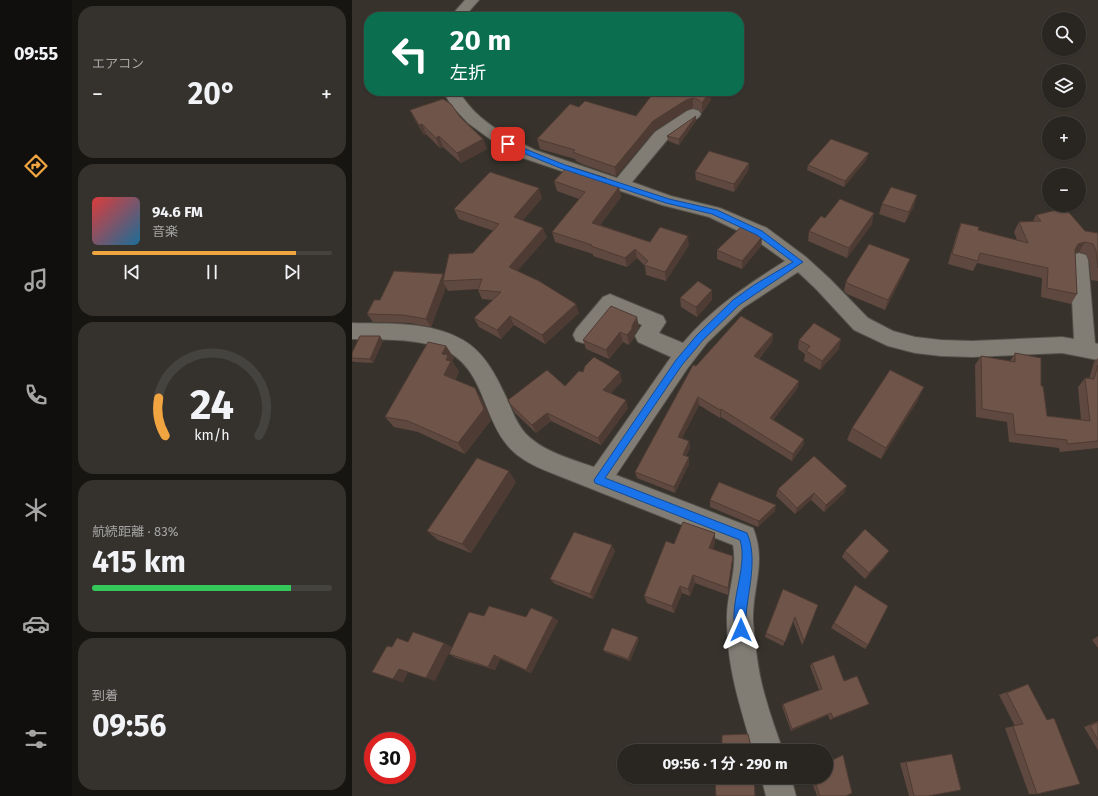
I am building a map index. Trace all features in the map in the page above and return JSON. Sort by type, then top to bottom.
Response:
[{"type":"street","points":[[461,12],[472,0]]},
{"type":"street","points":[[455,96],[465,110],[477,122],[508,144],[563,167],[668,201],[714,212],[760,233],[799,262],[823,284],[861,324],[888,338],[915,345],[941,348],[972,349],[1062,345],[1091,350],[1079,260]]},
{"type":"street","points":[[620,185],[661,136],[693,114]]},
{"type":"street","points":[[598,480],[621,445],[686,354],[700,337],[736,302],[799,262]]},
{"type":"street","points":[[583,335],[610,302],[656,322],[645,336],[686,354]]},
{"type":"street","points":[[352,331],[433,336],[450,342],[468,353],[483,371],[495,395],[504,423],[518,441],[533,453],[598,480],[744,536],[747,561],[740,619],[743,653],[753,706],[766,744]]},
{"type":"street","points":[[778,784],[781,796]]},
{"type":"building","points":[[651,96],[707,96],[702,103],[693,98],[686,100],[653,121],[615,167],[573,152],[575,150],[537,139],[570,104],[579,107],[585,101],[636,116]]},
{"type":"building","points":[[443,99],[451,104],[460,117],[483,139],[457,153],[439,136],[436,138],[422,124],[419,125],[410,110]]},
{"type":"building","points":[[696,116],[679,139],[667,136]]},
{"type":"building","points":[[831,139],[869,153],[845,181],[808,165]]},
{"type":"building","points":[[709,151],[749,163],[734,184],[695,172]]},
{"type":"building","points":[[568,166],[606,178],[603,182],[619,187],[592,223],[650,242],[660,227],[688,236],[665,272],[644,265],[648,261],[635,249],[625,258],[552,232],[585,192],[554,181]]},
{"type":"building","points":[[490,172],[539,188],[514,217],[543,228],[509,267],[539,281],[576,304],[542,335],[510,316],[497,330],[474,318],[501,292],[478,290],[482,279],[443,281],[449,254],[473,253],[499,224],[454,209]]},
{"type":"building","points":[[891,187],[917,195],[909,212],[882,204]]},
{"type":"building","points":[[840,199],[874,213],[849,248],[809,231],[821,216],[825,218]]},
{"type":"building","points":[[1048,212],[1068,212],[1085,231],[1098,233],[1098,268],[1096,250],[1093,244],[1085,242],[1078,244],[1075,250],[1077,294],[1047,288],[1048,268],[980,253],[978,261],[952,254],[961,223],[979,227],[978,230],[1028,243],[1019,222],[1041,221],[1036,215]]},
{"type":"building","points":[[742,226],[762,237],[742,261],[717,250]]},
{"type":"building","points":[[869,244],[910,259],[888,300],[849,284],[846,281]]},
{"type":"building","points":[[394,271],[443,274],[426,319],[403,315],[367,314],[374,300],[380,300]]},
{"type":"building","points":[[698,281],[712,290],[696,307],[680,298]]},
{"type":"building","points":[[611,306],[637,317],[632,329],[627,335],[620,332],[606,350],[583,340]]},
{"type":"building","points":[[741,316],[773,334],[754,356],[799,381],[770,418],[804,439],[793,454],[721,409],[720,410],[698,397],[678,437],[689,441],[683,455],[689,457],[674,487],[635,472],[693,365],[696,366]]},
{"type":"building","points":[[814,323],[841,339],[822,361],[806,351],[810,346],[799,340]]},
{"type":"building","points":[[360,336],[380,336],[370,359],[352,358],[352,353]]},
{"type":"building","points":[[428,342],[446,346],[442,354],[448,355],[446,360],[451,361],[444,375],[475,388],[484,409],[458,443],[408,421],[385,417]]},
{"type":"building","points":[[1015,353],[1041,358],[1041,386],[1043,386],[1047,416],[1090,421],[1085,378],[1094,379],[1098,365],[1098,441],[1067,444],[1067,440],[1015,434],[1013,414],[982,409],[981,356],[1015,362]]},
{"type":"building","points":[[594,357],[620,372],[603,390],[626,400],[598,438],[547,413],[532,425],[510,404],[508,400],[547,370],[565,386],[579,371],[583,372],[585,366]]},
{"type":"building","points":[[890,370],[924,387],[886,448],[852,428]]},
{"type":"building","points":[[814,456],[847,486],[826,505],[814,493],[797,508],[778,489]]},
{"type":"building","points":[[477,458],[509,471],[462,544],[427,531]]},
{"type":"building","points":[[719,482],[776,505],[759,521],[710,500]]},
{"type":"building","points":[[683,522],[715,533],[709,548],[733,556],[728,588],[693,575],[688,589],[680,586],[672,606],[644,596],[666,541],[674,544]]},
{"type":"building","points":[[865,529],[889,551],[869,573],[845,551]]},
{"type":"building","points":[[574,532],[612,545],[590,594],[550,579]]},
{"type":"building","points":[[855,585],[888,606],[868,645],[834,623]]},
{"type":"building","points":[[783,589],[818,605],[804,641],[795,617],[785,642],[766,633]]},
{"type":"building","points":[[489,606],[526,617],[531,608],[553,617],[526,670],[494,655],[488,667],[449,654],[469,612],[484,616]]},
{"type":"building","points":[[612,628],[638,637],[628,659],[603,650]]},
{"type":"building","points":[[413,632],[444,643],[426,678],[399,669],[393,679],[372,672],[387,646],[392,647],[397,638],[408,642]]},
{"type":"building","points":[[834,655],[844,681],[857,676],[869,704],[833,718],[831,713],[792,729],[783,704],[822,689],[812,663]]},
{"type":"building","points":[[1028,684],[1047,720],[1054,718],[1080,784],[1037,794],[1013,726],[1023,724],[1007,693]]},
{"type":"building","points":[[1098,722],[1098,740],[1090,726]]},
{"type":"building","points":[[748,734],[750,744],[722,744],[722,735]]},
{"type":"building","points":[[952,754],[961,790],[928,796],[914,796],[906,762]]},
{"type":"building","points":[[843,755],[852,793],[846,796],[820,796],[816,784],[833,784],[833,760]]},
{"type":"building","points":[[715,784],[754,784],[755,796],[716,796]]},
{"type":"route","points":[[508,144],[563,167],[668,201],[714,212],[760,233],[799,262],[736,302],[700,337],[679,363],[598,480],[688,516],[744,536],[747,561],[740,619],[741,630]]}]
